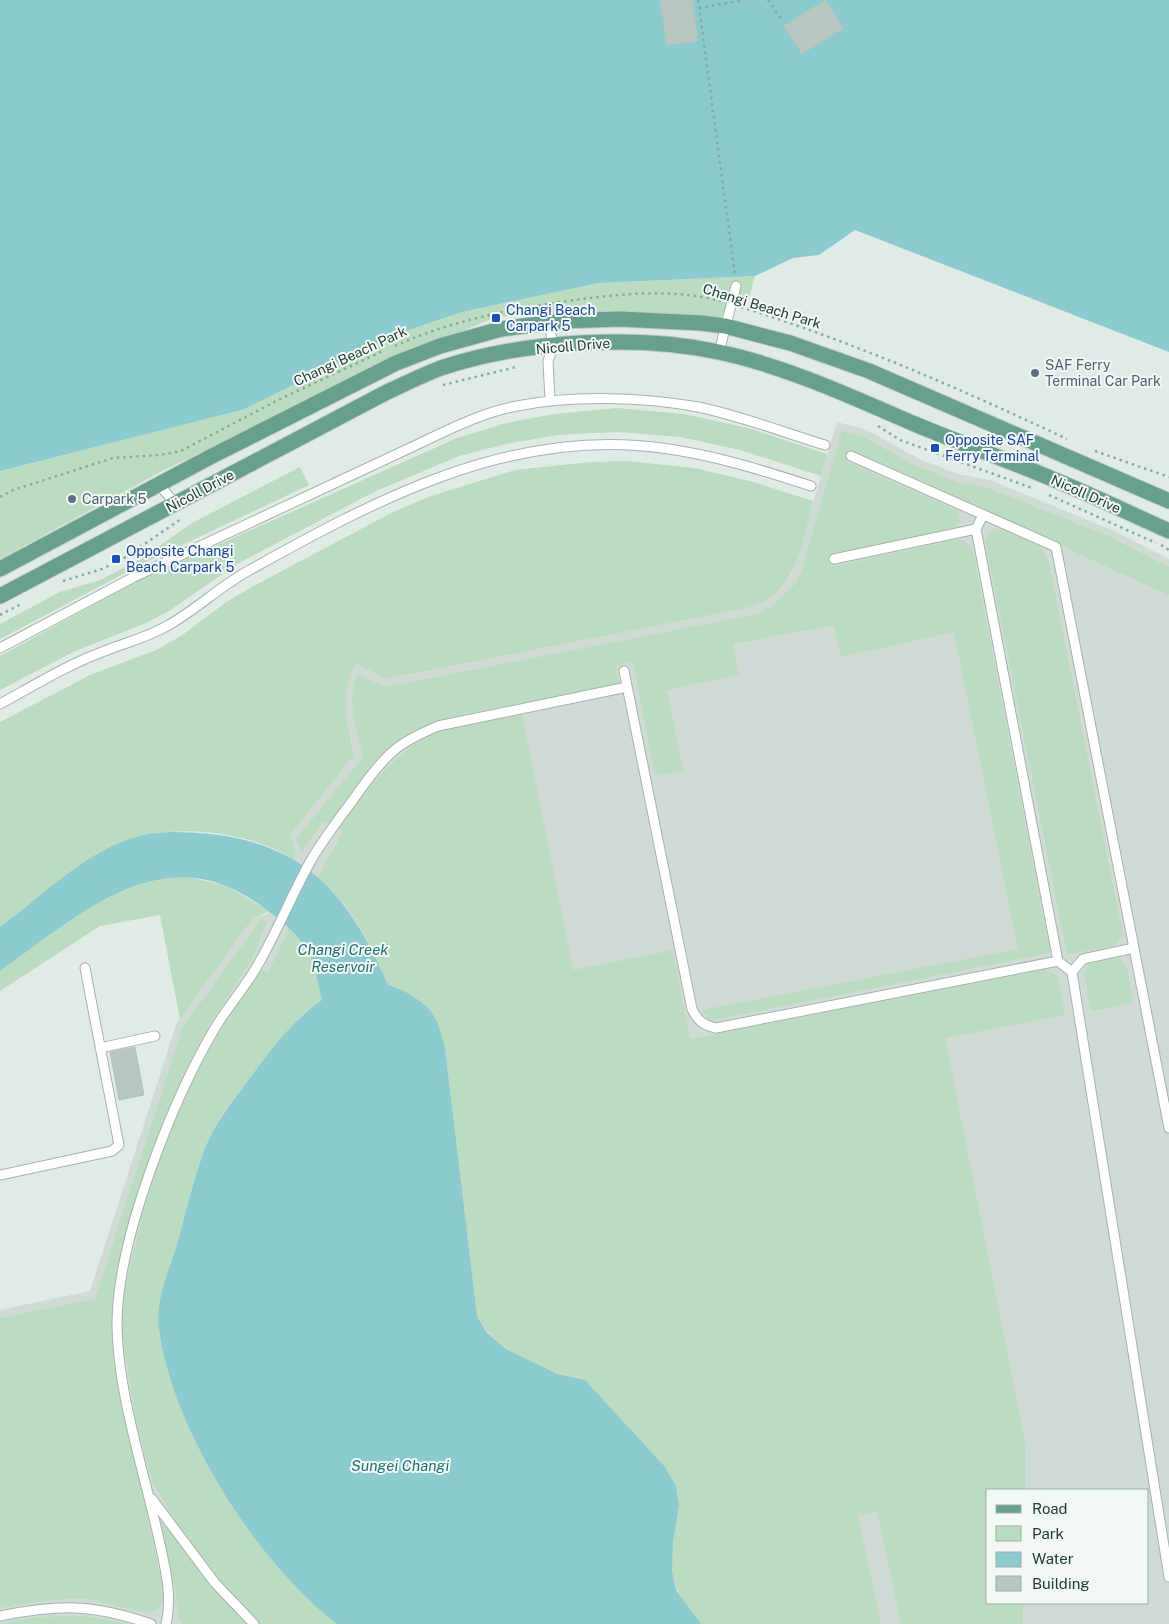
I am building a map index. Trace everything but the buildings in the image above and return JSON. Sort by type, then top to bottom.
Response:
[{"type":"main road","name":"Nicoll Drive","points":[[0,569],[159,484],[396,363],[440,346],[501,329],[549,323],[620,319],[725,326],[790,343],[869,371],[1169,501]]},
{"type":"main road","name":"Nicoll Drive","points":[[0,596],[386,392],[444,367],[504,353],[553,346],[627,342],[675,344],[719,352],[785,370],[838,389],[917,425],[1056,480],[1169,531]]},
{"type":"lane","points":[[719,352],[736,286]]},
{"type":"lane","points":[[549,323],[553,346],[548,362],[550,400]]},
{"type":"lane","points":[[0,648],[134,577],[457,426],[516,406],[550,400],[637,400],[698,407],[825,445]]},
{"type":"lane","points":[[0,704],[103,651],[136,641],[169,625],[246,572],[377,503],[412,487],[478,464],[507,457],[575,446],[660,448],[714,456],[812,486]]},
{"type":"lane","points":[[850,456],[1056,547],[1169,1128]]},
{"type":"lane","points":[[159,484],[175,504]]},
{"type":"lane","points":[[983,515],[976,529],[1058,961],[1072,972],[1169,1577]]},
{"type":"lane","points":[[834,560],[976,529]]},
{"type":"lane","points":[[624,671],[692,1009],[697,1019],[705,1026],[716,1028],[1058,961]]},
{"type":"lane","points":[[166,1624],[169,1600],[164,1564],[122,1372],[117,1324],[119,1289],[144,1191],[192,1072],[216,1027],[258,965],[310,862],[372,774],[392,752],[412,738],[438,726],[627,687]]},
{"type":"lane","points":[[1072,972],[1083,959],[1134,948]]},
{"type":"lane","points":[[0,1175],[112,1151],[119,1145],[85,968]]},
{"type":"lane","points":[[100,1048],[155,1036]]},
{"type":"lane","points":[[149,1494],[215,1583],[254,1624]]},
{"type":"lane","points":[[0,1616],[49,1608],[74,1607],[111,1611],[151,1624]]},
{"type":"path","points":[[698,0],[736,286]]},
{"type":"path","points":[[700,8],[744,0]]},
{"type":"path","points":[[768,0],[782,20]]},
{"type":"path","name":"Changi Beach Park","points":[[0,497],[13,490],[113,458],[160,455],[181,451],[278,400],[362,360],[423,334],[480,316],[625,293],[703,296],[794,323],[937,379],[1071,441]]},
{"type":"path","points":[[1088,448],[1169,477]]},
{"type":"path","points":[[1070,506],[1169,550]]},
{"type":"shaded area","points":[[837,422],[867,430],[919,459],[958,474],[990,480],[1112,530],[1169,559],[1169,1624],[0,1624],[0,1310],[90,1291],[176,1025],[252,918],[267,914],[296,852],[290,835],[354,755],[344,702],[345,689],[356,662],[386,679],[737,610],[769,599],[782,587],[792,573]]},
{"type":"green space","points":[[755,276],[749,298],[716,321],[601,313],[496,317],[405,355],[164,470],[0,559],[0,471],[242,410],[400,333],[462,312],[599,283]]},
{"type":"green space","points":[[617,408],[684,414],[748,428],[827,454],[821,476],[740,450],[680,437],[617,432],[558,435],[506,444],[459,456],[374,492],[237,564],[169,611],[146,623],[73,652],[0,690],[0,656],[137,581],[457,438],[506,423],[554,414]]},
{"type":"green space","points":[[842,431],[864,437],[916,466],[958,482],[988,488],[1110,537],[1169,567],[1169,595],[931,485],[850,451],[847,462],[958,511],[960,521],[953,528],[828,556],[831,567],[959,539],[965,541],[973,550],[1050,953],[714,1020],[708,1019],[702,1010],[1018,949],[954,632],[841,657],[834,625],[733,644],[739,675],[667,690],[683,770],[655,776],[633,662],[616,665],[619,685],[466,713],[432,723],[401,738],[387,749],[364,776],[329,824],[323,822],[301,852],[296,839],[363,757],[352,705],[352,695],[357,674],[385,687],[757,614],[772,606],[795,584],[801,573]]},
{"type":"green space","points":[[626,461],[694,468],[750,481],[813,501],[799,554],[788,579],[770,598],[754,606],[386,679],[356,663],[351,675],[346,698],[347,719],[354,755],[290,835],[296,852],[293,859],[264,845],[224,834],[179,831],[148,835],[122,844],[97,856],[73,871],[0,927],[0,722],[90,675],[156,650],[181,636],[225,603],[250,588],[393,512],[431,496],[515,470],[590,462]]},
{"type":"green space","points":[[300,467],[309,485],[144,563],[0,639],[0,624],[60,592],[100,580],[142,558],[192,523]]},
{"type":"green space","points":[[996,528],[1038,544],[1049,562],[1123,935],[1117,944],[1111,947],[1067,954],[985,541],[989,532]]},
{"type":"green space","points":[[522,715],[573,970],[673,950],[690,1039],[1046,969],[1058,976],[1065,1015],[945,1038],[1025,1442],[1025,1489],[986,1489],[986,1604],[1023,1604],[1023,1624],[901,1624],[877,1511],[858,1516],[881,1624],[701,1624],[681,1595],[672,1569],[673,1541],[679,1506],[585,1381],[538,1366],[510,1351],[498,1341],[477,1316],[445,1048],[399,988],[388,985],[370,944],[347,907],[318,877],[343,832],[338,828],[373,784],[398,757],[429,736],[455,726]]},
{"type":"green space","points":[[183,876],[225,885],[269,911],[252,919],[180,1019],[160,915],[100,926],[0,991],[0,971],[85,910],[121,889],[137,883]]},
{"type":"green space","points":[[262,918],[267,922],[251,961],[211,1022],[186,1069],[159,1135],[135,1205],[112,1300],[112,1345],[164,1593],[162,1601],[156,1610],[147,1612],[85,1599],[53,1600],[0,1608],[0,1318],[95,1299],[183,1027]]},
{"type":"green space","points":[[289,928],[309,953],[323,1000],[306,1010],[296,1020],[219,1119],[212,1132],[197,1171],[163,1288],[158,1319],[167,1368],[181,1409],[200,1450],[223,1491],[249,1530],[277,1566],[307,1598],[337,1624],[259,1624],[222,1585],[179,1527],[152,1481],[136,1421],[121,1325],[125,1289],[133,1253],[149,1191],[171,1130],[198,1071],[223,1026],[261,969],[268,973]]},
{"type":"green space","points":[[1117,958],[1124,962],[1127,967],[1133,1003],[1091,1011],[1084,974],[1087,964]]},
{"type":"green space","points":[[164,1524],[167,1525],[209,1582],[248,1624],[182,1624],[179,1618],[176,1593],[161,1528]]},
{"type":"green space","points":[[83,1616],[130,1624],[0,1624],[37,1617]]},
{"type":"water","points":[[0,0],[1169,0],[1169,352],[855,230],[819,255],[793,258],[755,276],[599,283],[462,312],[400,333],[242,410],[0,471]]},
{"type":"water","name":"Sungei Changi","points":[[170,832],[212,834],[248,841],[280,852],[307,868],[330,890],[351,916],[370,948],[388,985],[414,997],[432,1012],[445,1048],[477,1316],[487,1333],[506,1349],[557,1374],[585,1380],[665,1467],[676,1486],[679,1506],[673,1542],[672,1571],[676,1590],[701,1624],[337,1624],[307,1598],[277,1566],[249,1530],[223,1491],[200,1450],[181,1409],[167,1368],[159,1329],[159,1309],[163,1288],[197,1171],[214,1130],[233,1100],[280,1039],[300,1018],[322,1000],[311,957],[292,931],[257,903],[222,884],[187,877],[154,880],[121,891],[59,928],[0,971],[0,927],[66,875],[102,852],[140,836]]},
{"type":"place","name":"Changi Beach Carpark 5","points":[[496,318]]},
{"type":"place","name":"SAF Ferry Terminal Car Park","points":[[1035,373]]},
{"type":"place","name":"Opposite SAF Ferry Terminal","points":[[935,448]]},
{"type":"place","name":"Carpark 5","points":[[72,499]]},
{"type":"place","name":"Opposite Changi Beach Carpark 5","points":[[116,559]]},
{"type":"water label","name":"Changi Creek Reservoir","points":[[343,958]]}]
